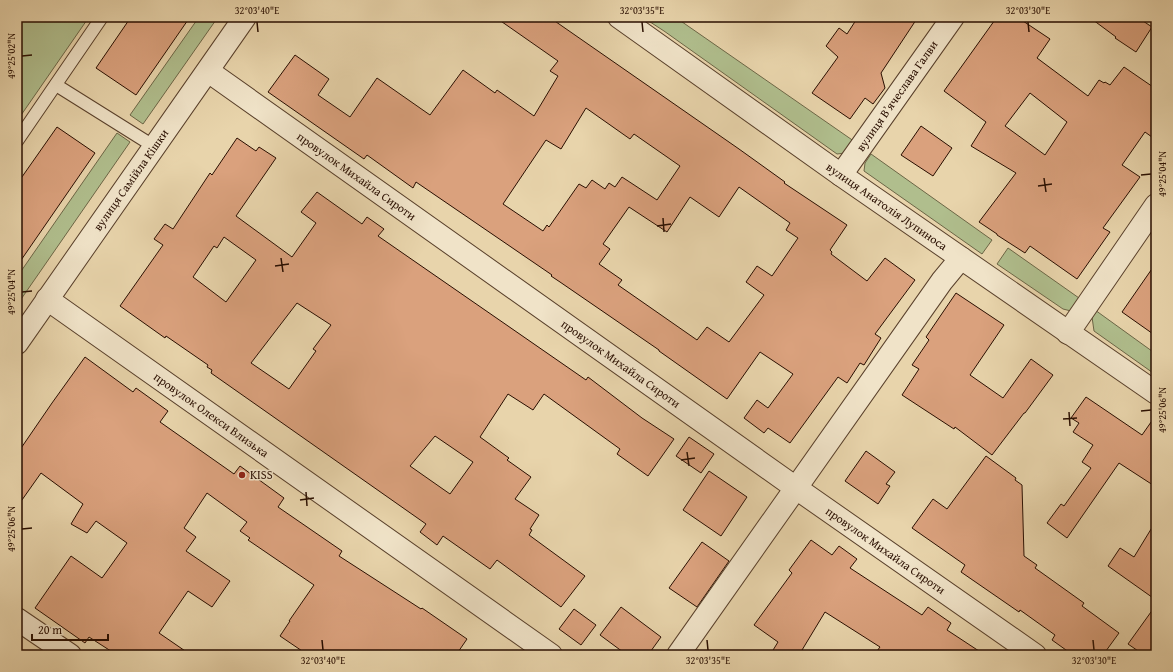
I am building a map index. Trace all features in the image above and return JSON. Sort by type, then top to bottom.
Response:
[{"type":"street","name":"вулиця Самійла Кішки","points":[[17,343],[245,17]]},
{"type":"street","name":"вулиця Вʼячеслава Галви","points":[[841,175],[953,17]]},
{"type":"street","name":"вулиця Анатолія Лупиноса","points":[[621,18],[841,175],[1156,393]]},
{"type":"street","name":"провулок Михайла Сироти","points":[[208,71],[796,488],[1035,655]]},
{"type":"street","points":[[1068,333],[1156,205]]},
{"type":"street","points":[[678,655],[942,281],[961,258]]},
{"type":"street","name":"провулок Олекси Влизька","points":[[47,299],[551,655]]},
{"type":"street","points":[[17,619],[70,655]]},
{"type":"lane","points":[[17,141],[102,17]]},
{"type":"lane","points":[[56,85],[155,146]]},
{"type":"green space","points":[[17,17],[89,17],[17,121]]},
{"type":"green space","points":[[199,17],[218,17],[143,124],[130,115]]},
{"type":"green space","points":[[643,17],[675,17],[858,144],[845,153],[837,154]]},
{"type":"green space","points":[[117,133],[130,142],[17,305],[17,277]]},
{"type":"green space","points":[[871,154],[992,240],[982,254],[864,171],[865,163]]},
{"type":"green space","points":[[1008,248],[1079,298],[1071,311],[1063,309],[997,264]]},
{"type":"green space","points":[[1095,310],[1156,354],[1156,375],[1094,331],[1092,317]]},
{"type":"building","points":[[131,17],[190,17],[136,95],[96,68]]},
{"type":"building","points":[[495,17],[549,17],[739,149],[785,182],[784,183],[847,225],[830,250],[832,252],[831,254],[867,281],[885,258],[915,280],[875,334],[881,338],[864,365],[860,363],[847,383],[838,377],[790,443],[768,428],[764,433],[744,418],[757,400],[768,408],[793,374],[760,352],[727,399],[659,350],[551,276],[552,275],[416,182],[413,188],[367,155],[364,159],[268,92],[295,55],[329,79],[318,95],[350,117],[377,78],[430,115],[463,70],[495,93],[497,90],[534,116],[558,76],[550,71],[558,61]],"holes":[[[586,108],[630,139],[634,134],[680,166],[657,200],[622,177],[615,187],[609,183],[605,189],[592,180],[586,188],[579,184],[549,227],[547,225],[543,231],[503,204],[546,140],[561,149]],[[739,187],[790,223],[786,230],[798,238],[772,276],[757,266],[746,282],[764,295],[729,342],[707,327],[697,340],[618,285],[622,280],[599,264],[610,249],[603,244],[629,207],[667,232],[690,197],[719,217]]]},
{"type":"building","points":[[858,17],[918,17],[881,73],[885,88],[873,104],[865,98],[850,119],[812,93],[838,57],[826,46],[839,28],[847,34]]},
{"type":"building","points":[[997,17],[1017,17],[1050,39],[1037,58],[1088,96],[1099,80],[1110,85],[1124,67],[1156,89],[1156,140],[1145,132],[1122,165],[1140,177],[1103,228],[1110,232],[1077,279],[1030,246],[1025,253],[979,222],[1016,173],[971,146],[986,122],[944,91]],"holes":[[[1030,93],[1067,122],[1045,155],[1005,126]]]},
{"type":"building","points":[[1089,17],[1137,17],[1152,27],[1136,52],[1115,38],[1116,37]]},
{"type":"building","points":[[921,126],[952,148],[933,176],[901,155]]},
{"type":"building","points":[[57,127],[95,153],[17,266],[17,184]]},
{"type":"building","points":[[237,138],[256,151],[259,147],[276,158],[236,216],[292,257],[316,223],[301,212],[317,192],[362,224],[367,217],[384,229],[378,236],[586,380],[588,377],[642,418],[674,439],[648,476],[617,454],[620,449],[544,394],[533,410],[508,394],[480,437],[509,458],[507,460],[531,477],[515,499],[539,515],[530,529],[532,530],[529,535],[585,576],[561,607],[497,560],[490,569],[443,536],[437,545],[420,532],[426,524],[211,373],[212,370],[207,367],[208,365],[166,336],[165,338],[120,306],[163,245],[154,239],[165,224],[173,229],[210,173],[212,175]],"holes":[[[224,237],[256,260],[226,302],[193,277],[214,246],[217,248]],[[297,303],[331,325],[313,349],[316,351],[289,389],[251,363]],[[435,436],[473,462],[450,494],[410,466]]]},
{"type":"building","points":[[1156,263],[1156,336],[1122,312]]},
{"type":"building","points":[[956,293],[1004,325],[970,375],[1003,398],[1031,359],[1053,375],[992,455],[955,427],[954,429],[902,395],[919,369],[912,365],[929,340],[926,337]]},
{"type":"building","points":[[85,357],[133,392],[136,388],[168,411],[160,422],[234,474],[240,466],[284,498],[278,507],[342,551],[339,556],[421,609],[422,608],[467,639],[456,655],[308,655],[280,636],[314,585],[248,540],[250,538],[240,531],[247,522],[207,493],[184,528],[196,537],[186,551],[230,581],[212,607],[188,591],[159,633],[191,655],[117,655],[89,637],[85,643],[35,608],[71,556],[102,578],[127,543],[96,521],[87,533],[71,524],[83,504],[41,473],[17,507],[17,454]]},
{"type":"building","points":[[1086,397],[1142,435],[1156,415],[1156,487],[1119,463],[1067,538],[1047,523],[1061,504],[1064,506],[1091,468],[1082,462],[1093,445],[1073,432],[1079,423],[1071,418]]},
{"type":"building","points":[[689,437],[714,454],[701,473],[676,456]]},
{"type":"building","points":[[866,451],[895,472],[886,484],[890,486],[878,504],[845,481]]},
{"type":"building","points":[[986,456],[1016,478],[1015,480],[1022,485],[1024,556],[1037,565],[1035,568],[1084,603],[1082,606],[1119,633],[1103,655],[1073,655],[1052,640],[1055,635],[1020,610],[1019,612],[961,572],[965,565],[912,528],[933,499],[947,509]]},
{"type":"building","points":[[709,471],[747,497],[721,536],[683,510]]},
{"type":"building","points":[[1156,521],[1156,600],[1108,566],[1120,548],[1134,557]]},
{"type":"building","points":[[811,540],[832,555],[839,546],[857,559],[850,568],[922,615],[928,607],[951,623],[947,630],[985,655],[874,655],[880,647],[825,612],[799,655],[770,655],[778,642],[754,625],[792,573],[789,570]]},
{"type":"building","points":[[702,542],[729,561],[697,607],[669,588]]},
{"type":"building","points":[[1156,605],[1156,655],[1144,655],[1128,644]]},
{"type":"building","points":[[621,607],[661,637],[648,655],[627,655],[600,635]]},
{"type":"building","points":[[574,609],[596,625],[581,645],[559,629]]},
{"type":"place","name":"KISS","points":[[242,475]]}]
